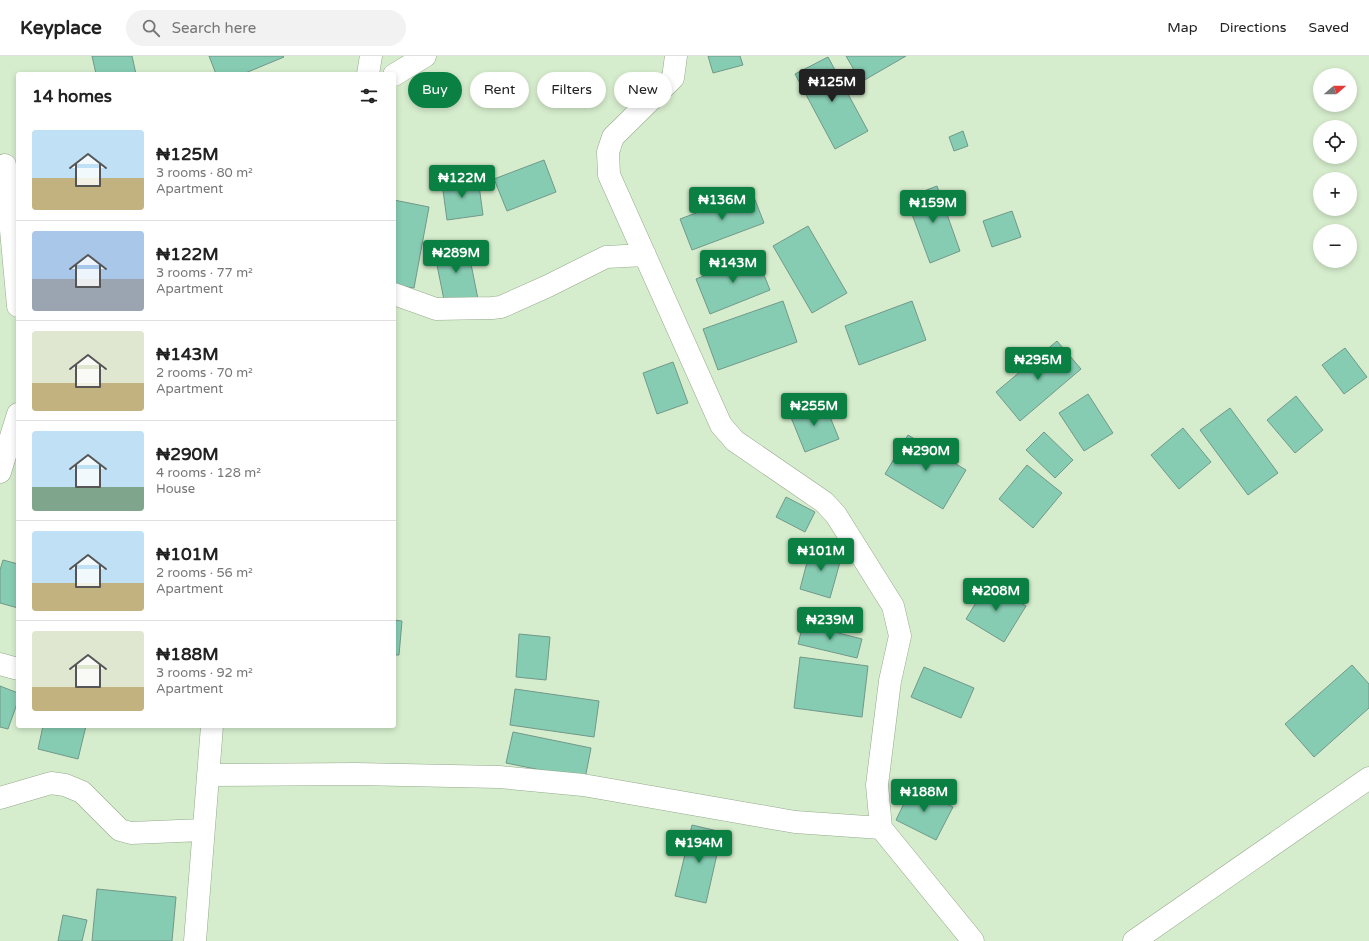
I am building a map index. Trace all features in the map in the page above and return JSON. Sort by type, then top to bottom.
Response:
[{"type":"street","points":[[368,72],[371,56]]},
{"type":"street","points":[[396,74],[425,56]]},
{"type":"street","points":[[676,56],[673,78],[613,137],[608,152],[609,175],[721,425],[735,441],[824,502],[836,515],[893,606],[900,636],[890,681],[878,785],[881,828],[973,941]]},
{"type":"street","points":[[8,164],[16,278]]},
{"type":"street","points":[[396,295],[436,309],[501,307],[548,286],[606,257],[645,255]]},
{"type":"street","points":[[0,472],[16,420]]},
{"type":"street","points":[[0,664],[16,668]]},
{"type":"street","points":[[195,941],[212,728]]},
{"type":"street","points":[[208,775],[356,774],[499,776],[583,785],[795,822],[881,828]]},
{"type":"street","points":[[1134,941],[1369,778]]},
{"type":"street","points":[[0,798],[51,783],[65,785],[82,792],[120,830],[131,832],[203,830]]},
{"type":"building","points":[[92,56],[132,56],[136,72],[96,72]]},
{"type":"building","points":[[209,56],[284,57],[248,72],[215,72]]},
{"type":"building","points":[[708,56],[740,56],[743,65],[713,73]]},
{"type":"building","points":[[846,56],[906,56],[861,82]]},
{"type":"building","points":[[828,57],[868,131],[835,149],[795,74]]},
{"type":"building","points":[[963,131],[968,146],[954,151],[949,137]]},
{"type":"building","points":[[544,160],[556,192],[507,211],[494,179]]},
{"type":"building","points":[[478,178],[483,215],[447,220],[442,183]]},
{"type":"building","points":[[937,186],[960,251],[930,263],[906,198]]},
{"type":"building","points":[[752,192],[764,223],[692,250],[680,219]]},
{"type":"building","points":[[396,200],[429,207],[414,288],[396,285]]},
{"type":"building","points":[[1012,211],[1021,237],[992,247],[983,221]]},
{"type":"building","points":[[808,226],[847,293],[812,313],[773,246]]},
{"type":"building","points":[[467,244],[478,299],[445,305],[434,250]]},
{"type":"building","points":[[756,255],[770,290],[710,314],[696,279]]},
{"type":"building","points":[[783,301],[797,342],[718,370],[703,329]]},
{"type":"building","points":[[912,301],[926,340],[859,365],[845,326]]},
{"type":"building","points":[[1057,341],[1081,369],[1020,421],[996,392]]},
{"type":"building","points":[[1345,348],[1367,377],[1344,394],[1322,365]]},
{"type":"building","points":[[673,362],[688,403],[657,414],[643,373]]},
{"type":"building","points":[[1088,394],[1113,433],[1084,451],[1059,413]]},
{"type":"building","points":[[1296,396],[1323,430],[1295,453],[1267,420]]},
{"type":"building","points":[[824,402],[839,439],[805,452],[790,415]]},
{"type":"building","points":[[1230,408],[1278,473],[1248,495],[1200,430]]},
{"type":"building","points":[[1183,428],[1211,462],[1179,489],[1151,455]]},
{"type":"building","points":[[1044,432],[1073,460],[1055,478],[1026,450]]},
{"type":"building","points":[[908,435],[966,470],[943,509],[885,474]]},
{"type":"building","points":[[1027,465],[1062,493],[1033,528],[999,499]]},
{"type":"building","points":[[786,497],[815,512],[805,532],[776,517]]},
{"type":"building","points":[[811,547],[842,555],[830,598],[800,589]]},
{"type":"building","points":[[3,560],[16,563],[16,607],[0,603],[0,570]]},
{"type":"building","points":[[988,583],[1026,606],[1004,642],[966,619]]},
{"type":"building","points":[[396,620],[402,621],[399,655],[396,655]]},
{"type":"building","points":[[803,624],[862,639],[857,658],[798,644]]},
{"type":"building","points":[[519,634],[550,637],[546,680],[516,677]]},
{"type":"building","points":[[800,657],[868,666],[862,717],[794,708]]},
{"type":"building","points":[[1352,665],[1369,684],[1369,708],[1314,757],[1285,724]]},
{"type":"building","points":[[924,667],[974,688],[961,718],[911,697]]},
{"type":"building","points":[[0,686],[16,692],[16,707],[8,729],[0,727]]},
{"type":"building","points":[[515,689],[599,701],[594,737],[510,725]]},
{"type":"building","points":[[43,728],[86,728],[78,759],[38,749]]},
{"type":"building","points":[[513,732],[591,748],[585,779],[506,763]]},
{"type":"building","points":[[912,787],[953,807],[936,840],[896,820]]},
{"type":"building","points":[[692,825],[722,832],[706,903],[675,896]]},
{"type":"building","points":[[97,889],[176,897],[172,941],[92,941]]},
{"type":"building","points":[[63,915],[87,920],[82,941],[58,941]]}]
